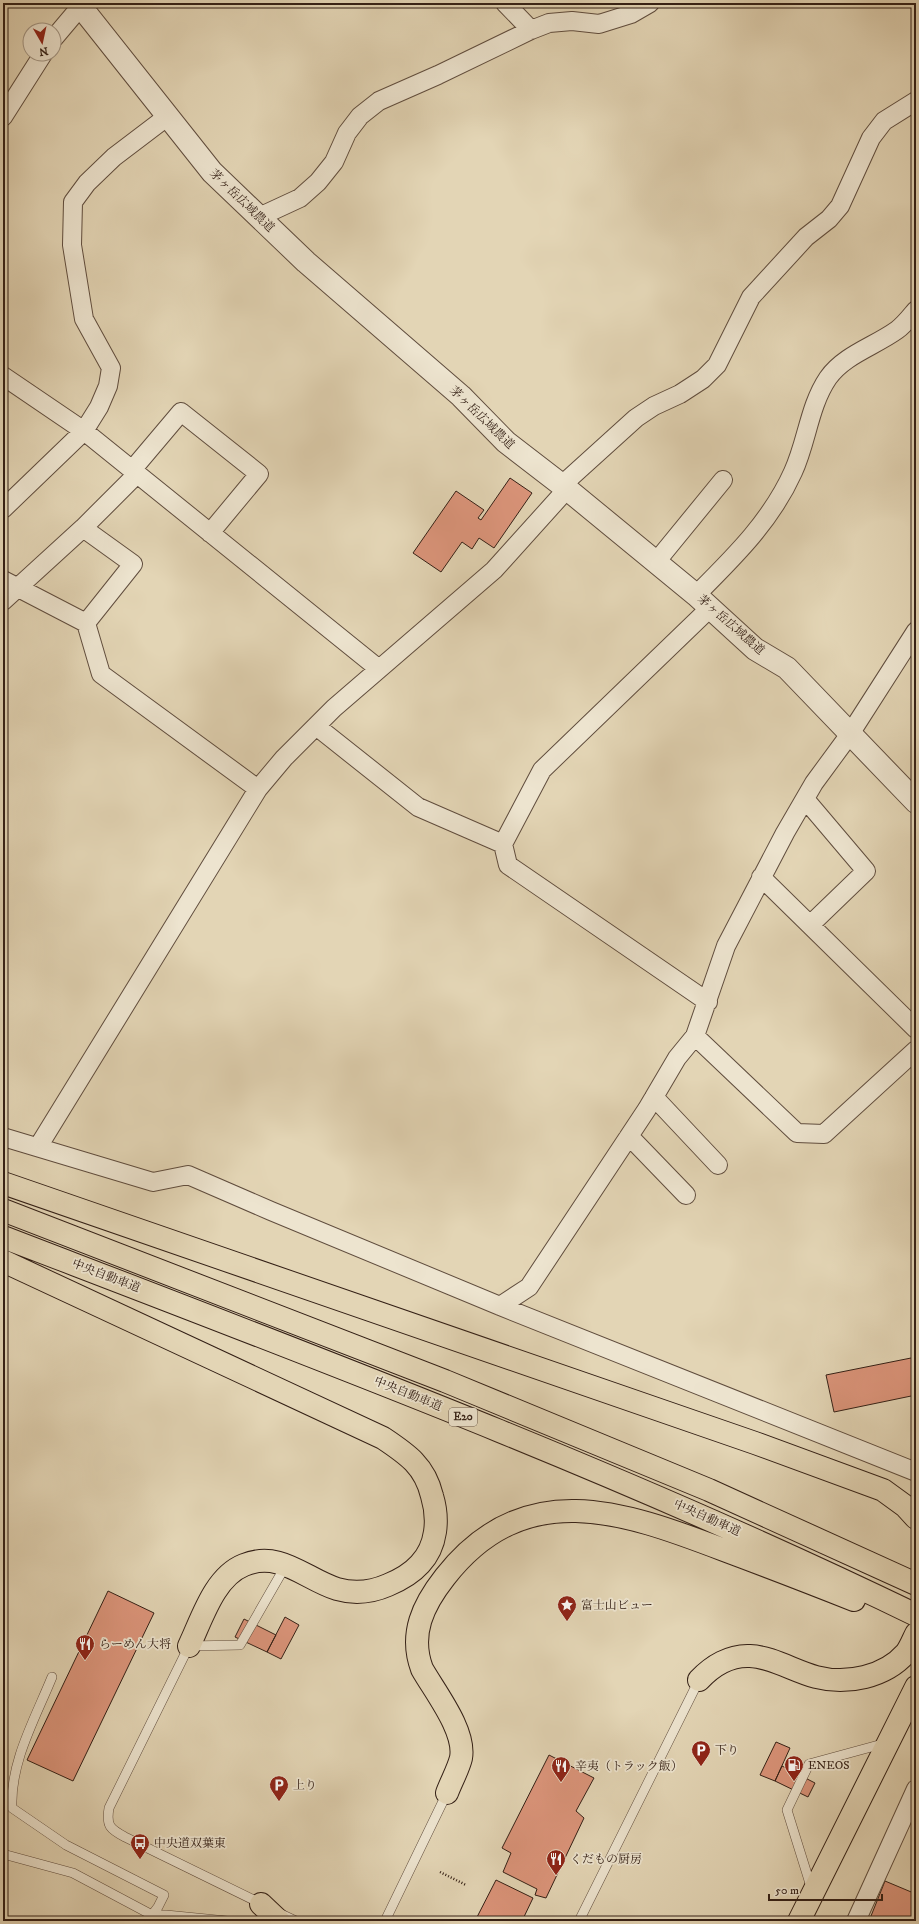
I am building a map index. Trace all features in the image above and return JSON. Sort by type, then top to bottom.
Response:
[{"type":"highway","points":[[3,1183],[755,1444],[883,1490],[905,1506],[916,1518]]},
{"type":"highway","name":"中央自動車道","points":[[3,1210],[445,1380],[709,1490],[916,1584]]},
{"type":"highway","name":"中央自動車道","points":[[3,1237],[437,1406],[691,1511],[916,1615]]},
{"type":"highway","points":[[3,1261],[383,1438],[404,1452],[420,1468],[430,1484],[435,1504],[436,1523],[433,1541],[426,1558],[412,1572],[396,1582],[381,1588],[366,1591],[352,1591],[338,1589],[286,1565],[260,1560],[243,1565],[230,1574],[210,1603],[189,1646]]},
{"type":"highway","points":[[447,1793],[461,1758],[461,1747],[458,1731],[422,1669],[418,1659],[416,1644],[417,1627],[431,1597],[457,1562],[474,1545],[495,1531],[520,1519],[546,1512],[573,1510],[601,1512],[632,1519],[692,1537],[916,1625]]},
{"type":"highway","points":[[699,1680],[708,1670],[720,1663],[748,1656],[761,1657],[817,1677],[847,1679],[865,1677],[880,1673],[894,1664],[911,1643]]},
{"type":"highway","points":[[799,1921],[916,1687]]},
{"type":"highway","points":[[261,1904],[279,1921]]},
{"type":"street","points":[[505,3],[531,30]]},
{"type":"street","points":[[259,217],[300,198],[318,182],[334,162],[348,133],[360,116],[379,101],[549,23],[572,21],[599,24],[631,14],[650,3]]},
{"type":"street","points":[[62,28],[80,5]]},
{"type":"street","name":"茅ヶ岳広域農道","points":[[80,5],[212,172],[306,262],[460,396],[506,442],[656,562],[755,648],[787,668],[916,802]]},
{"type":"street","points":[[3,117],[38,62]]},
{"type":"street","points":[[38,1147],[258,790],[284,758],[334,708],[494,570],[564,487],[636,418],[654,406],[680,394],[703,379],[717,365],[751,297],[806,237],[829,219],[840,206],[871,138],[884,121],[916,101]]},
{"type":"street","points":[[3,509],[84,431],[99,407],[108,386],[111,368],[84,319],[72,244],[73,202],[87,183],[114,157],[168,116]]},
{"type":"street","points":[[708,1002],[508,865],[503,844],[542,770],[703,602],[751,540],[780,497],[794,472],[818,400],[828,378],[844,362],[898,329],[916,310]]},
{"type":"street","points":[[3,376],[84,431],[379,670]]},
{"type":"street","points":[[3,601],[10,584],[83,528],[135,472],[181,412],[259,474],[210,533]]},
{"type":"street","points":[[656,562],[723,480]]},
{"type":"street","points":[[83,528],[132,564],[86,623]]},
{"type":"street","points":[[10,584],[86,623],[101,674],[258,790]]},
{"type":"street","points":[[500,1306],[529,1287],[629,1136],[677,1058],[695,1036],[708,1002],[726,946],[761,877],[814,783],[850,734],[916,631]]},
{"type":"street","points":[[316,726],[418,807],[503,844]]},
{"type":"street","points":[[805,799],[866,871],[810,926]]},
{"type":"street","points":[[761,877],[916,1029]]},
{"type":"street","points":[[695,1036],[797,1133],[824,1134],[916,1050]]},
{"type":"street","points":[[654,1097],[718,1165]]},
{"type":"street","points":[[3,1136],[153,1182],[188,1175],[500,1306],[916,1472]]},
{"type":"street","points":[[629,1136],[686,1195]]},
{"type":"street","points":[[856,1921],[916,1789]]},
{"type":"lane","points":[[286,1565],[240,1645],[189,1646],[109,1808],[107,1818],[111,1829],[124,1837],[296,1921]]},
{"type":"lane","points":[[52,1677],[18,1761],[12,1795],[12,1808],[66,1845],[164,1895],[152,1915]]},
{"type":"lane","points":[[579,1921],[699,1680]]},
{"type":"lane","points":[[813,1893],[786,1810],[809,1764],[888,1742]]},
{"type":"lane","points":[[385,1921],[447,1793]]},
{"type":"lane","points":[[3,1854],[73,1873],[152,1915],[227,1921]]},
{"type":"path","points":[[440,1872],[466,1885]]},
{"type":"building","points":[[510,478],[532,493],[494,548],[479,538],[472,549],[462,542],[441,572],[413,553],[456,491],[484,510],[478,518],[481,520]]},
{"type":"building","points":[[916,1357],[916,1395],[834,1412],[826,1375]]},
{"type":"building","points":[[108,1591],[154,1613],[73,1781],[27,1760]]},
{"type":"building","points":[[285,1617],[299,1625],[281,1659],[267,1652]]},
{"type":"building","points":[[244,1619],[276,1635],[267,1652],[235,1637]]},
{"type":"building","points":[[776,1742],[790,1748],[775,1781],[760,1775]]},
{"type":"building","points":[[549,1755],[594,1778],[576,1811],[584,1818],[546,1898],[535,1895],[537,1889],[503,1872],[511,1853],[502,1848]]},
{"type":"building","points":[[782,1766],[815,1783],[808,1797],[775,1781]]},
{"type":"building","points":[[496,1880],[533,1898],[522,1921],[475,1921]]},
{"type":"building","points":[[885,1881],[916,1894],[916,1921],[869,1921]]},
{"type":"place","name":"富士山ビュー","points":[[567,1622]]},
{"type":"place","name":"らーめん大将","points":[[85,1661]]},
{"type":"place","name":"下り","points":[[701,1767]]},
{"type":"place","name":"ENEOS","points":[[794,1782]]},
{"type":"place","name":"辛夷（トラック飯）","points":[[561,1783]]},
{"type":"place","name":"上り","points":[[279,1802]]},
{"type":"place","name":"中央道双葉東","points":[[140,1860]]},
{"type":"place","name":"くだもの厨房","points":[[556,1876]]}]
